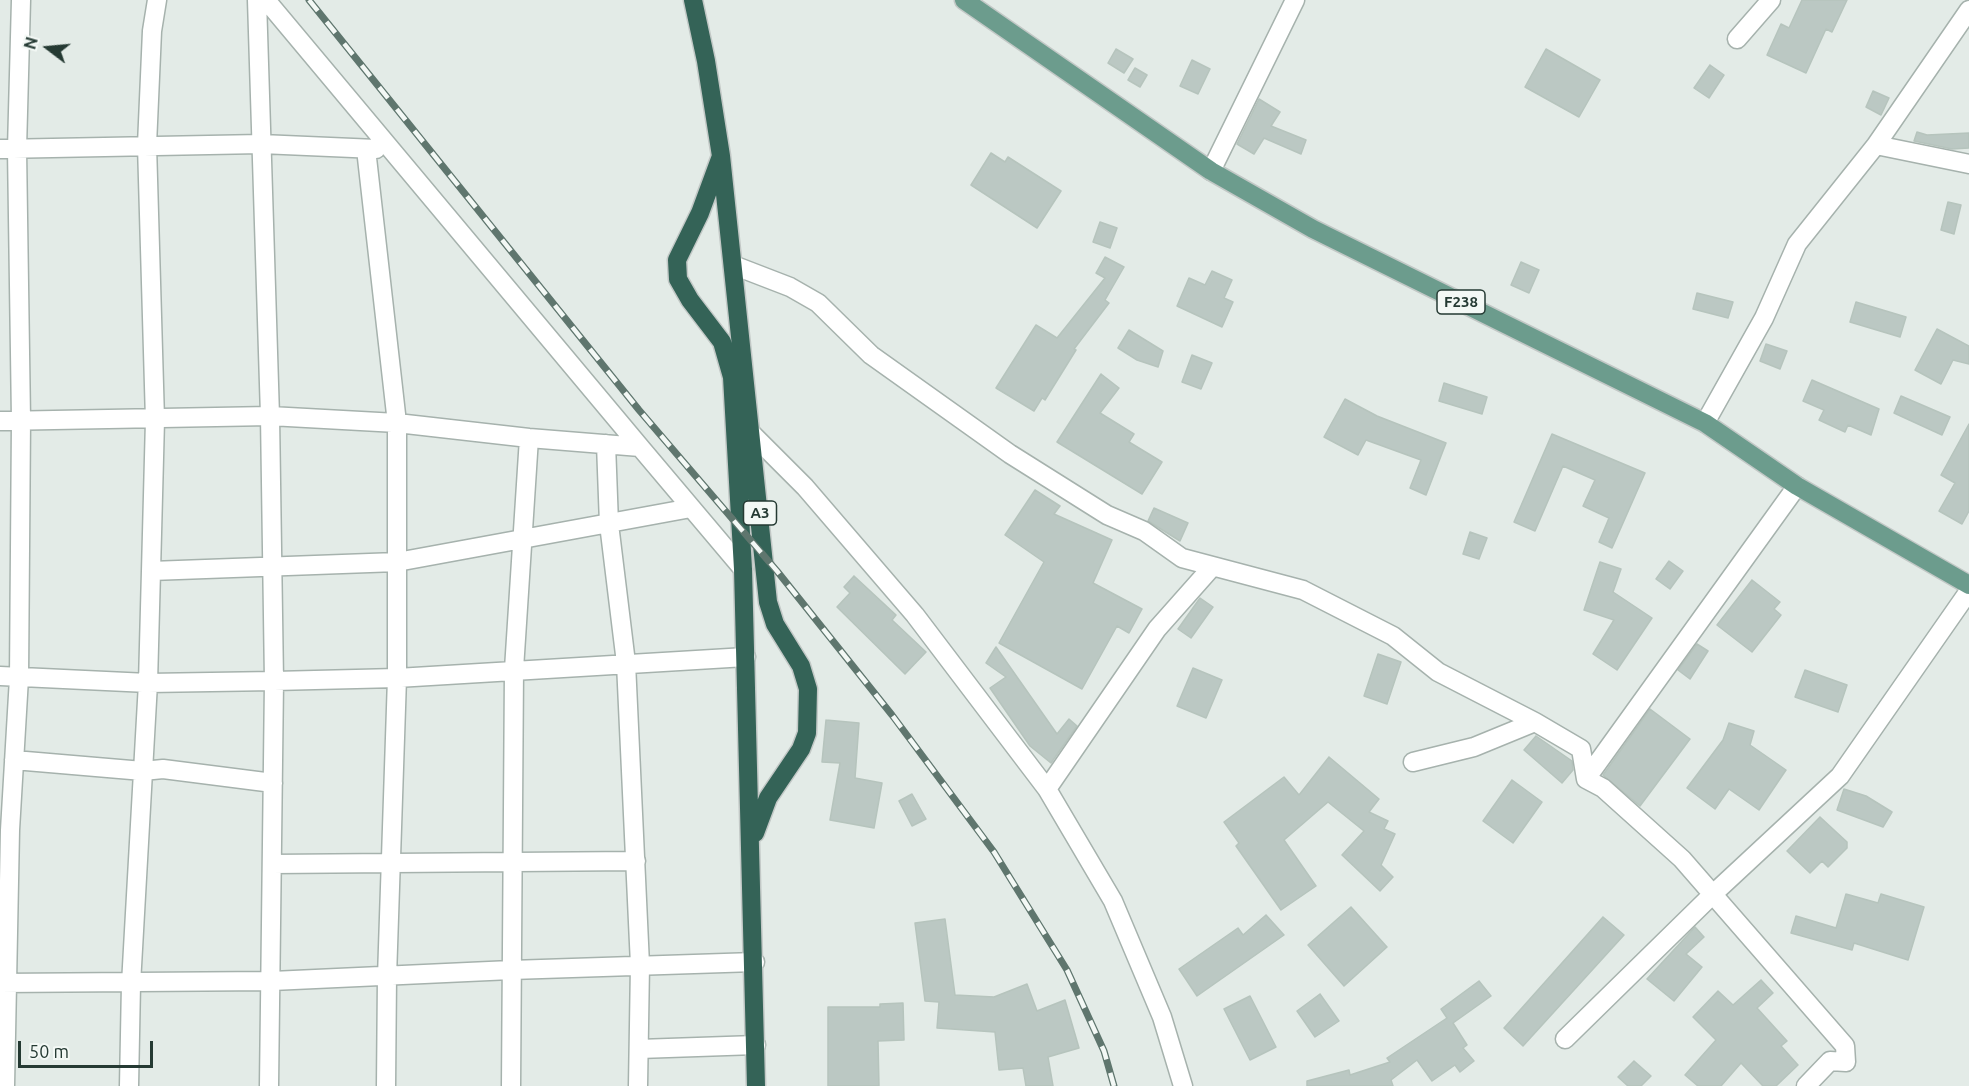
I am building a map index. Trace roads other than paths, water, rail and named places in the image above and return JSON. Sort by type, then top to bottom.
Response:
[{"type":"highway","name":"A3","points":[[693,0],[706,61],[721,156],[768,602],[775,624],[801,666],[808,688],[807,733],[801,749],[768,798],[758,822],[752,850]]},
{"type":"highway","name":"A3","points":[[721,156],[700,213],[677,260],[678,279],[690,300],[722,342],[732,377],[746,657],[755,962],[756,1086]]},
{"type":"main road","name":"F238","points":[[964,0],[1211,171],[1313,229],[1705,423],[1797,486],[1969,585]]},
{"type":"street","points":[[5,1086],[3,983],[19,678],[21,420],[9,149],[21,0]]},
{"type":"street","points":[[129,1086],[131,984],[148,683],[155,420],[147,145],[152,31],[157,0]]},
{"type":"street","points":[[256,0],[270,416],[274,681],[269,1086]]},
{"type":"street","points":[[266,0],[743,569]]},
{"type":"street","points":[[1211,171],[1294,0]]},
{"type":"street","points":[[1737,39],[1771,0]]},
{"type":"street","points":[[1705,423],[1764,318],[1797,244],[1876,145],[1969,10]]},
{"type":"street","points":[[9,149],[261,144],[391,150]]},
{"type":"street","points":[[1876,145],[1969,164]]},
{"type":"street","points":[[366,149],[397,423],[398,678],[387,977],[386,1086]]},
{"type":"street","points":[[733,265],[790,287],[818,303],[871,355],[1010,454],[1107,514],[1144,531],[1182,558],[1303,590],[1393,636],[1438,672],[1535,722],[1581,749],[1586,779]]},
{"type":"street","points":[[0,421],[155,420],[270,416],[397,423],[529,438],[640,447]]},
{"type":"street","points":[[752,434],[805,487],[915,615],[1047,789],[1113,901],[1162,1017],[1183,1086]]},
{"type":"street","points":[[511,1086],[514,669],[529,438]]},
{"type":"street","points":[[606,444],[609,524],[626,663],[636,861],[640,966],[638,1086]]},
{"type":"street","points":[[1586,779],[1797,486]]},
{"type":"street","points":[[151,571],[397,562],[522,541],[691,507]]},
{"type":"street","points":[[1047,789],[1157,629],[1212,567]]},
{"type":"street","points":[[1565,1039],[1712,895],[1840,776],[1969,591]]},
{"type":"street","points":[[0,676],[148,683],[398,678],[514,669],[746,657]]},
{"type":"street","points":[[1413,762],[1474,747],[1535,722]]},
{"type":"street","points":[[14,760],[143,771],[163,769],[273,783]]},
{"type":"street","points":[[1586,779],[1603,788],[1682,860],[1845,1046],[1846,1062],[1830,1061],[1806,1086]]},
{"type":"street","points":[[273,864],[512,864],[636,861]]},
{"type":"street","points":[[3,983],[131,984],[272,981],[511,969],[755,962]]},
{"type":"street","points":[[639,1049],[756,1045]]},
{"type":"railway","points":[[309,0],[639,410],[777,571],[892,715],[994,852],[1067,970],[1104,1051],[1114,1086]]}]
